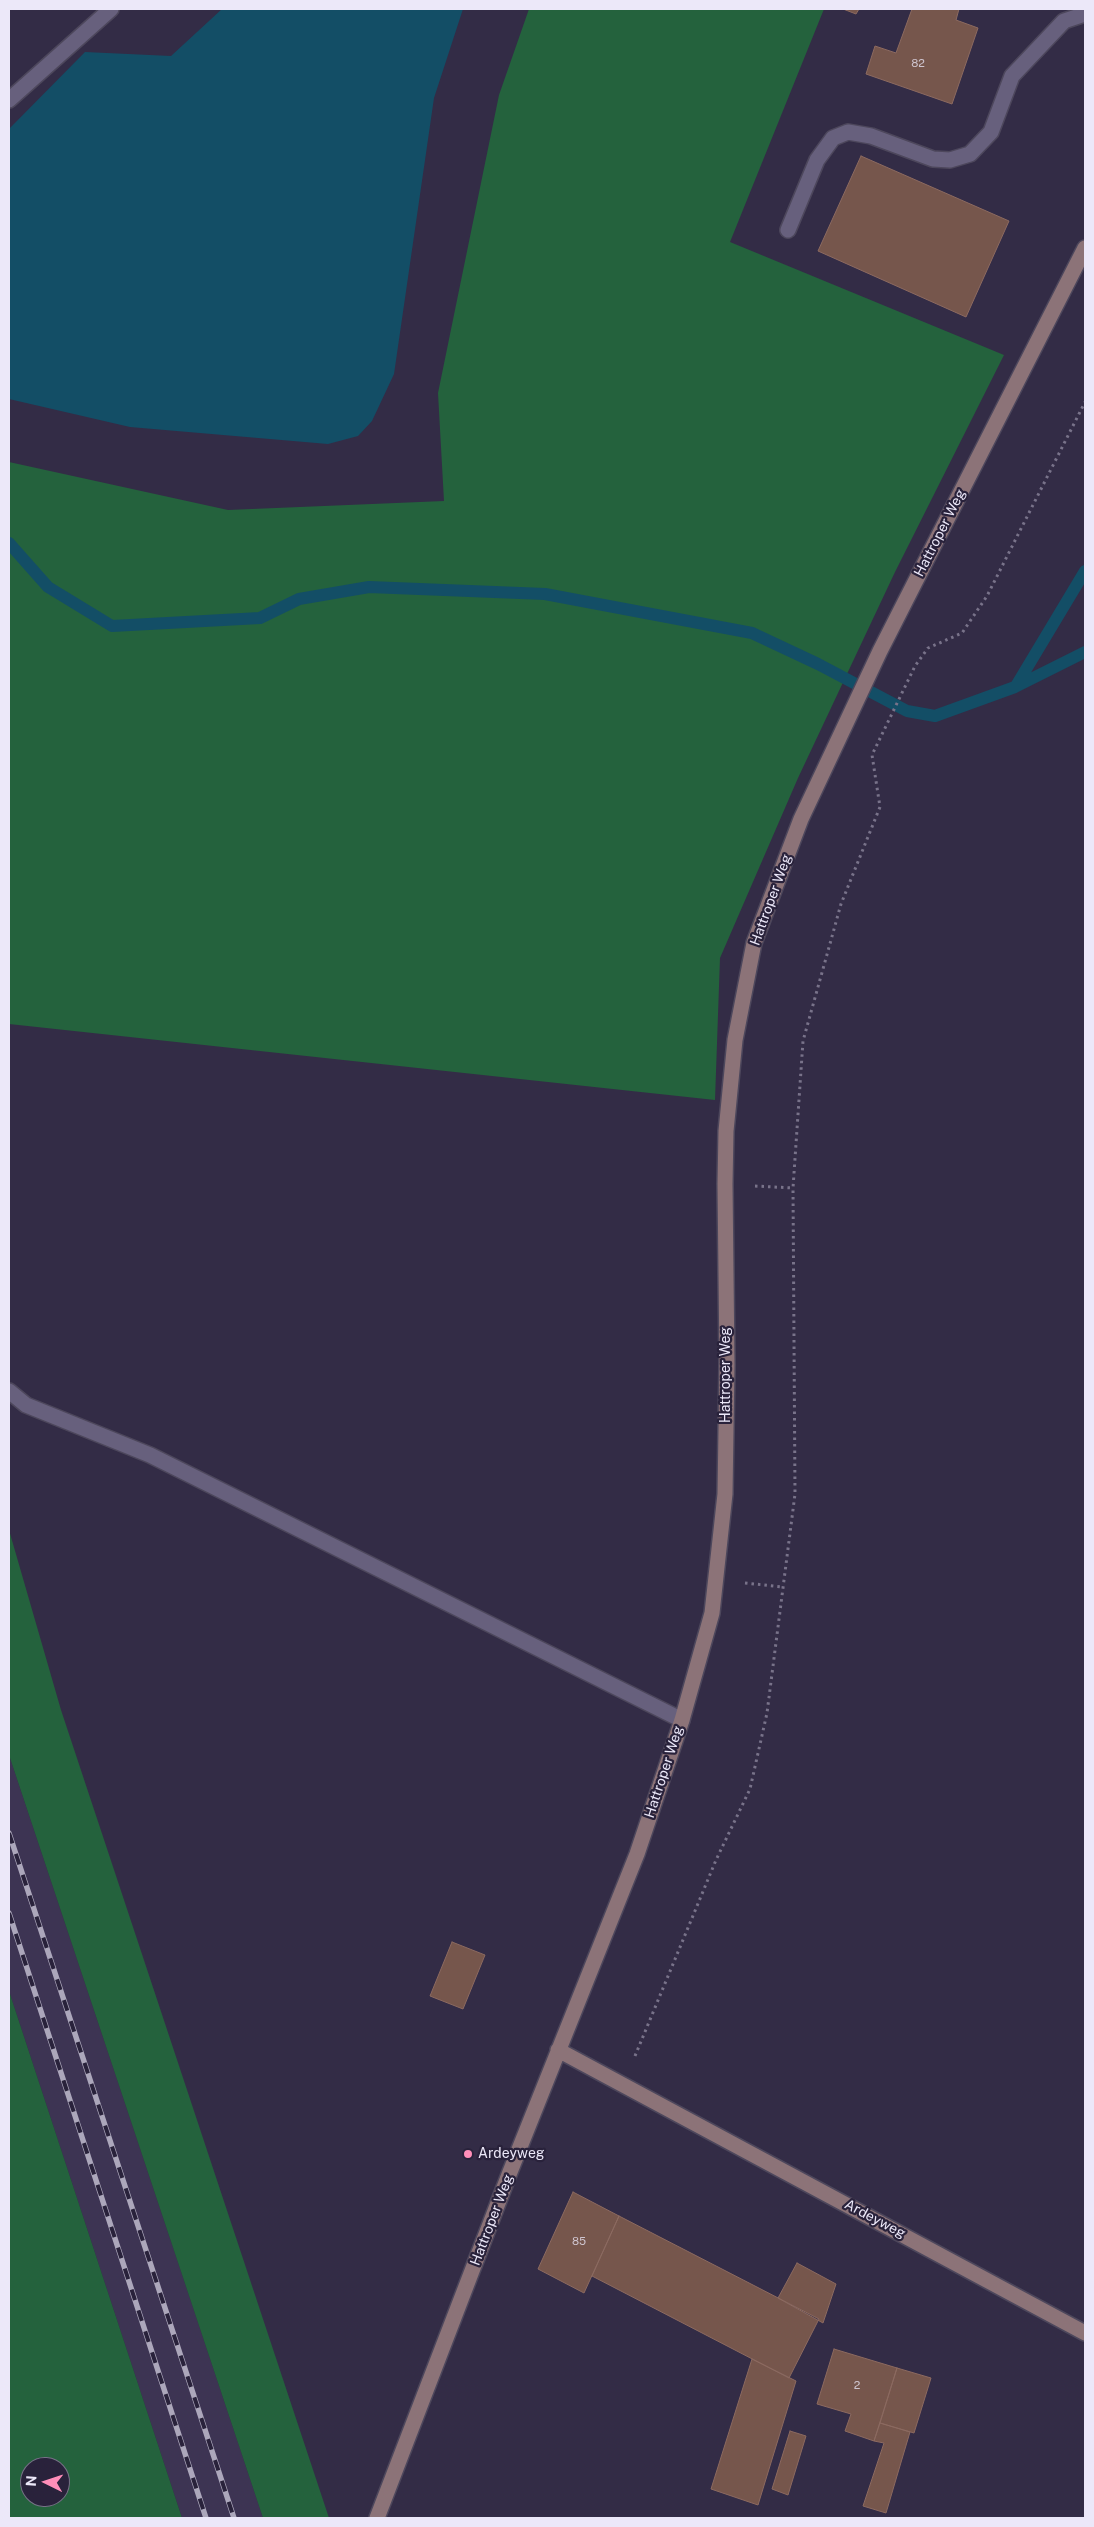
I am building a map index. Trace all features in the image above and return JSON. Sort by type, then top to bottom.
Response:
[{"type":"main road","name":"Hattroper Weg","points":[[377,2518],[558,2050],[637,1854],[682,1720],[712,1613],[725,1484],[727,1365],[726,1131],[735,1040],[754,943],[801,819],[880,651],[1085,248]]},
{"type":"main road","name":"Ardeyweg","points":[[558,2050],[1085,2333]]},
{"type":"lane","points":[[9,100],[111,9]]},
{"type":"lane","points":[[788,230],[817,160],[832,138],[848,132],[871,136],[933,159],[950,160],[970,154],[991,132],[1012,76],[1064,21],[1085,14]]},
{"type":"lane","points":[[9,1391],[26,1405],[150,1455],[682,1720]]},
{"type":"path","points":[[624,2084],[716,1860],[750,1789],[767,1713],[796,1494],[793,1188],[803,1041],[841,904],[880,807],[872,755],[915,666],[928,648],[962,633],[988,596],[1085,402]]},
{"type":"path","points":[[725,1184],[793,1188]]},
{"type":"path","points":[[716,1580],[783,1586]]},
{"type":"shaded area","points":[[9,1755],[263,2518],[182,2518],[9,1991]]},
{"type":"green space","points":[[529,9],[824,9],[730,242],[1004,355],[895,572],[798,778],[720,958],[715,1100],[9,1024],[9,462],[228,510],[444,501],[438,393],[499,95]]},
{"type":"green space","points":[[9,1530],[61,1710],[329,2518],[263,2518],[9,1755]]},
{"type":"green space","points":[[9,1991],[182,2518],[9,2518]]},
{"type":"water","points":[[222,9],[463,9],[434,98],[394,374],[372,421],[358,436],[328,444],[130,427],[9,399],[9,129],[85,52],[171,56]]},
{"type":"building","points":[[843,9],[859,9],[856,14]]},
{"type":"building","points":[[912,9],[959,9],[956,20],[978,28],[952,104],[866,74],[875,46],[896,53]]},
{"type":"building","points":[[861,156],[1009,221],[966,317],[818,251]]},
{"type":"building","points":[[452,1942],[485,1955],[463,2009],[430,1996]]},
{"type":"building","points":[[573,2192],[619,2216],[584,2293],[538,2269]]},
{"type":"building","points":[[619,2216],[819,2319],[789,2378],[592,2276]]},
{"type":"building","points":[[797,2263],[836,2284],[823,2323],[778,2298]]},
{"type":"building","points":[[834,2349],[897,2368],[874,2441],[845,2431],[851,2414],[817,2404]]},
{"type":"building","points":[[752,2359],[796,2381],[758,2505],[711,2489]]},
{"type":"building","points":[[897,2368],[931,2378],[914,2433],[880,2423]]},
{"type":"building","points":[[880,2423],[910,2432],[886,2513],[863,2506],[884,2443],[874,2441]]},
{"type":"building","points":[[790,2431],[806,2436],[788,2495],[772,2489]]},
{"type":"waterway","points":[[9,543],[48,587],[112,626],[260,618],[299,599],[369,587],[545,594],[752,633],[818,664],[907,711],[935,716],[1015,687],[1085,652]]},
{"type":"waterway","points":[[1016,686],[1085,571]]},
{"type":"railway","points":[[9,1833],[234,2518]]},
{"type":"railway","points":[[9,1913],[206,2518]]},
{"type":"place","name":"Ardeyweg","points":[[468,2154]]}]
